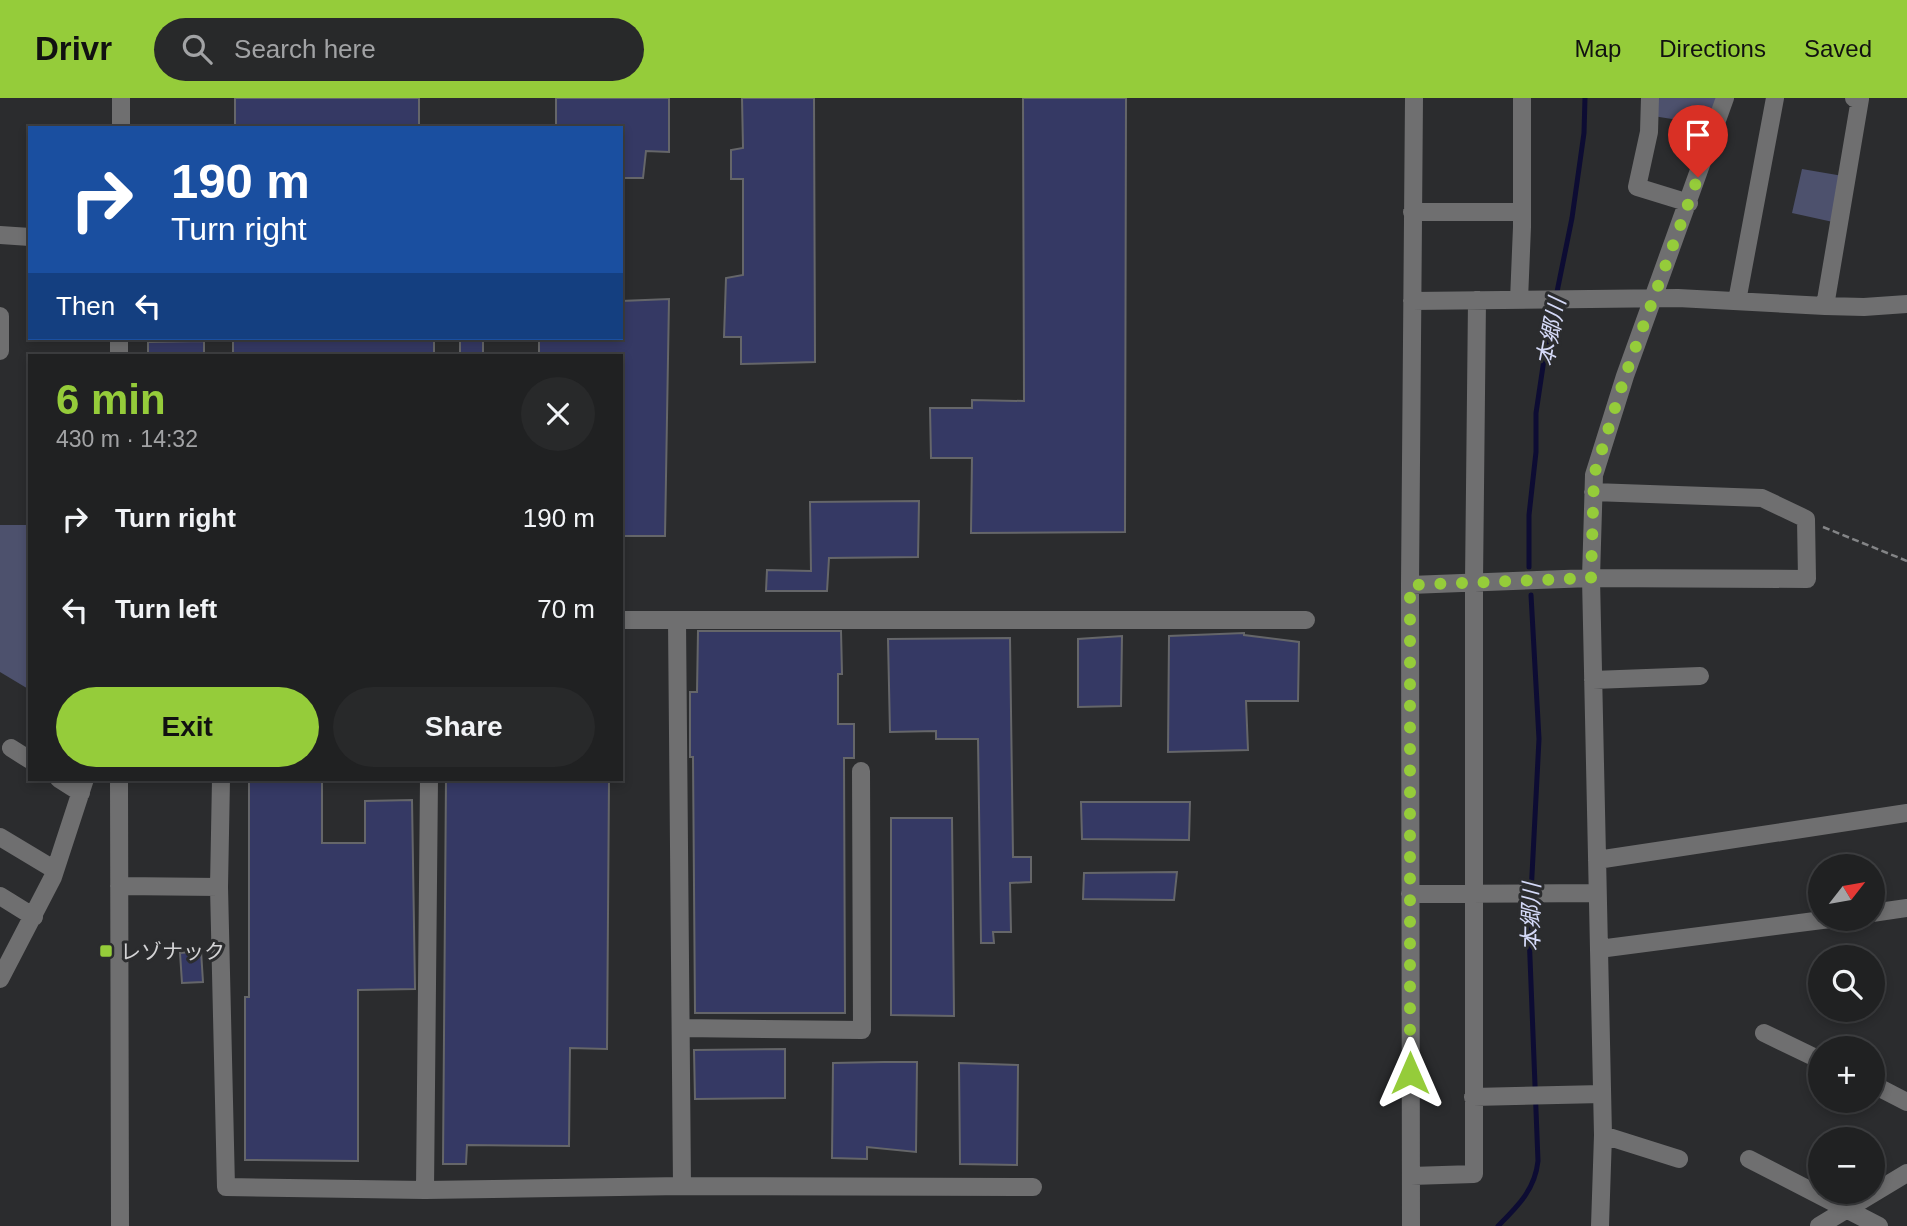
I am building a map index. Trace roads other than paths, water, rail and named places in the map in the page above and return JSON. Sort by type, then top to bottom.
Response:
[{"type":"street","points":[[121,98],[121,126]]},
{"type":"street","points":[[1411,1226],[1410,585],[1414,98]]},
{"type":"street","points":[[1519,300],[1522,98]]},
{"type":"street","points":[[1650,98],[1649,132],[1637,187],[1689,203]]},
{"type":"street","points":[[1600,1226],[1603,1135],[1591,578],[1594,475],[1605,435],[1725,98]]},
{"type":"street","points":[[1737,301],[1775,98]]},
{"type":"street","points":[[1825,306],[1860,99],[1854,98]]},
{"type":"street","points":[[1412,212],[1522,212]]},
{"type":"street","points":[[0,235],[28,237]]},
{"type":"street","points":[[1412,301],[1654,298],[1864,307],[1907,303]]},
{"type":"street","points":[[1411,1176],[1474,1174],[1477,300]]},
{"type":"street","points":[[0,316],[0,351]]},
{"type":"street","points":[[1410,585],[1591,578],[1807,579],[1805,519],[1762,498],[1593,492]]},
{"type":"street","points":[[623,620],[1306,620]]},
{"type":"street","points":[[677,620],[682,1186]]},
{"type":"street","points":[[1593,680],[1700,676]]},
{"type":"street","points":[[11,748],[28,759]]},
{"type":"street","points":[[681,1028],[862,1030],[861,771]]},
{"type":"street","points":[[2,969],[34,917],[55,870],[83,786],[66,781]]},
{"type":"street","points":[[119,781],[120,1226]]},
{"type":"street","points":[[221,781],[219,887],[226,1187],[425,1190],[682,1186],[1033,1187]]},
{"type":"street","points":[[425,1190],[429,781]]},
{"type":"street","points":[[1597,860],[1907,813]]},
{"type":"street","points":[[0,837],[55,870]]},
{"type":"street","points":[[119,886],[219,887]]},
{"type":"street","points":[[1410,894],[1597,893]]},
{"type":"street","points":[[0,896],[34,917]]},
{"type":"street","points":[[1885,911],[1907,908]]},
{"type":"street","points":[[1600,949],[1808,922]]},
{"type":"street","points":[[1763,1033],[1808,1054]]},
{"type":"street","points":[[1885,1091],[1907,1102]]},
{"type":"street","points":[[1473,1097],[1602,1094]]},
{"type":"street","points":[[1603,1135],[1679,1159]]},
{"type":"street","points":[[1749,1159],[1879,1226]]},
{"type":"street","points":[[1819,1226],[1907,1173]]},
{"type":"waterway","name":"本郷川","points":[[1529,567],[1529,515],[1536,452],[1536,413],[1546,346],[1572,218],[1584,133],[1585,98]]},
{"type":"waterway","name":"本郷川","points":[[1498,1226],[1529,1189],[1538,1161],[1529,933],[1539,739],[1531,595]]},
{"type":"place","name":"レゾナック","points":[[106,951]]}]
